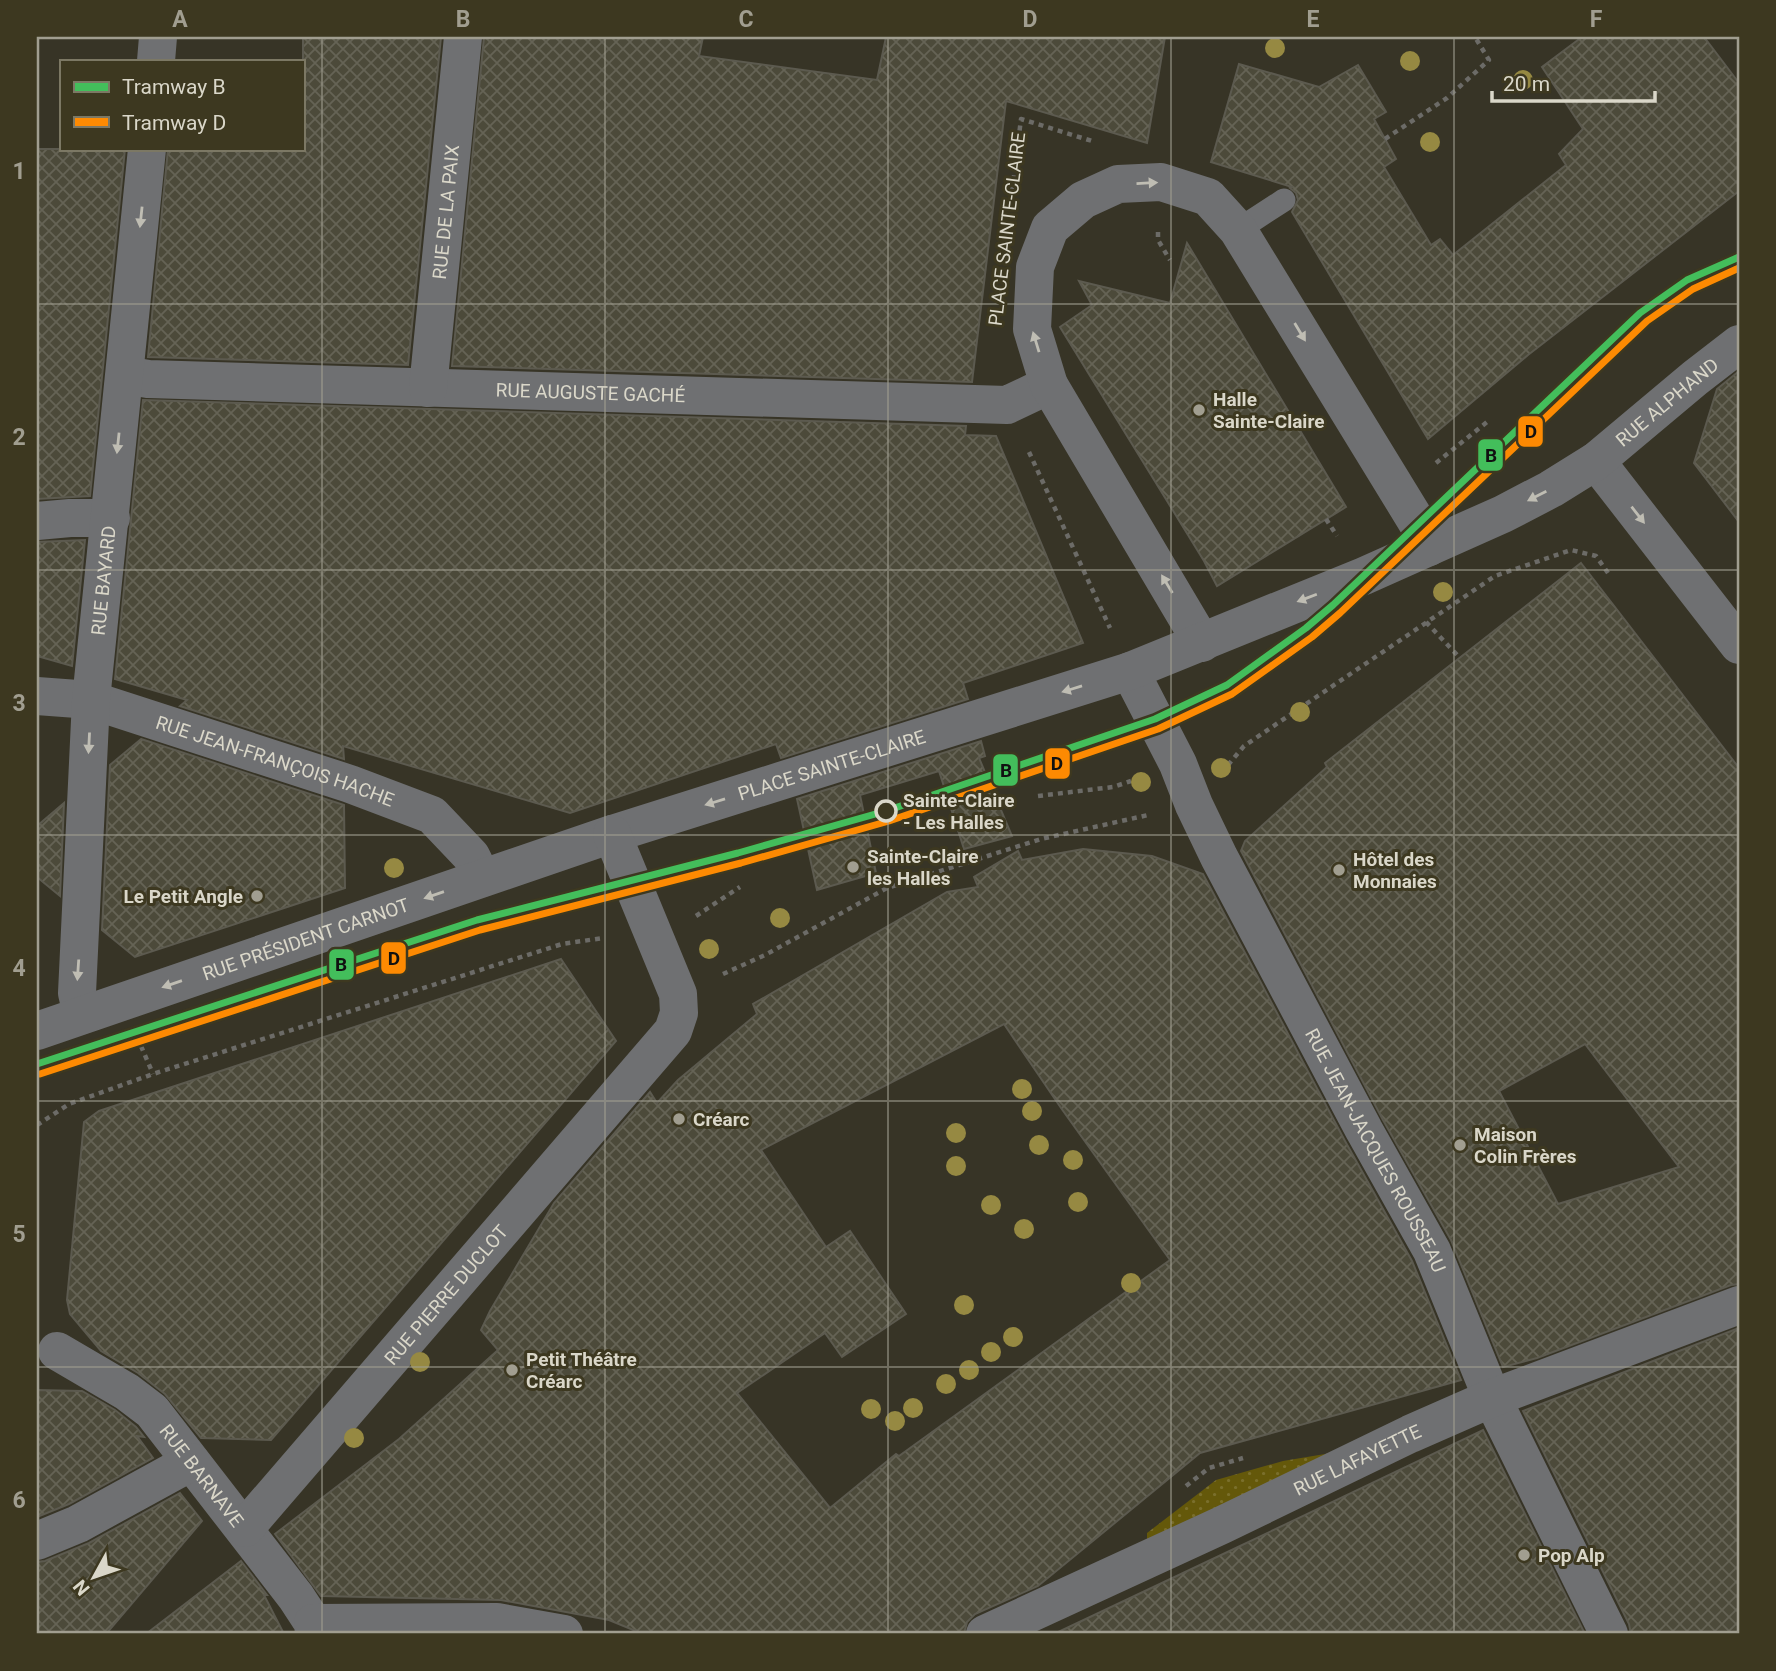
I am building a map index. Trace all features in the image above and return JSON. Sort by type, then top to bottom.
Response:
[{"type":"street","points":[[156,60],[158,37]]},
{"type":"street","name":"RUE DE LA PAIX","points":[[428,388],[463,37]]},
{"type":"street","name":"RUE BAYARD","points":[[82,1015],[76,993],[91,701],[147,150]]},
{"type":"street","name":"PLACE SAINTE-CLAIRE","points":[[1202,643],[1049,384],[1032,329],[1035,267],[1051,228],[1083,200],[1118,184],[1161,182],[1208,197],[1238,230],[1418,524],[1429,547]]},
{"type":"street","name":"RUE ALPHAND","points":[[1596,461],[1739,344]]},
{"type":"street","name":"RUE AUGUSTE GACHÉ","points":[[125,374],[148,379],[1007,405],[1049,384]]},
{"type":"street","points":[[1596,461],[1739,645]]},
{"type":"street","name":"PLACE SAINTE-CLAIRE","points":[[568,849],[1130,671],[1429,547],[1533,499],[1596,461]]},
{"type":"street","points":[[37,521],[111,518]]},
{"type":"street","name":"RUE JEAN-JACQUES ROUSSEAU","points":[[1130,671],[1178,764],[1219,857],[1364,1130],[1432,1251],[1492,1398],[1609,1634]]},
{"type":"street","name":"RUE JEAN-FRANÇOIS HACHE","points":[[37,696],[91,701],[350,784],[432,815],[471,856],[482,878]]},
{"type":"street","name":"RUE PIERRE DUCLOT","points":[[245,1528],[673,1031],[679,1013],[678,994],[612,834]]},
{"type":"street","name":"RUE PRÉSIDENT CARNOT","points":[[39,1030],[568,849]]},
{"type":"street","name":"RUE LAFAYETTE","points":[[985,1634],[1492,1398],[1739,1306]]},
{"type":"street","name":"RUE BARNAVE","points":[[57,1351],[127,1392],[152,1411],[296,1597],[313,1629]]},
{"type":"street","points":[[37,1541],[78,1524],[191,1462]]},
{"type":"street","points":[[313,1629],[497,1622],[564,1634]]},
{"type":"lane","points":[[1238,230],[1284,200]]},
{"type":"path","points":[[1385,139],[1447,98],[1489,60],[1475,37]]},
{"type":"path","name":"PLACE SAINTE-CLAIRE","points":[[1009,211],[1021,120],[1097,143]]},
{"type":"path","points":[[1158,240],[1170,260]]},
{"type":"path","points":[[1007,405],[1130,671]]},
{"type":"path","points":[[1326,519],[1332,529]]},
{"type":"path","points":[[1426,622],[1460,658]]},
{"type":"path","points":[[1038,796],[1113,787],[1178,764]]},
{"type":"path","points":[[37,1125],[69,1104],[153,1074],[562,944]]},
{"type":"shaded area","points":[[1349,1450],[1147,1546],[1147,1533],[1216,1480],[1283,1461]]},
{"type":"building","points":[[303,37],[441,37],[408,365],[148,357],[168,150],[304,150]]},
{"type":"building","points":[[484,37],[703,37],[699,56],[877,80],[886,37],[1165,37],[1147,143],[1006,101],[972,382],[452,366]]},
{"type":"building","points":[[1582,37],[1704,37],[1739,83],[1739,191],[1528,355],[1428,439],[1292,212],[1298,200],[1296,193],[1290,188],[1292,187],[1211,162],[1239,64],[1319,87],[1358,65],[1386,112],[1374,119],[1396,159],[1384,167],[1431,245],[1440,239],[1453,255],[1566,165],[1559,154],[1583,129],[1542,67]]},
{"type":"building","points":[[37,149],[125,150],[90,496],[37,499]]},
{"type":"building","name":"Halle Sainte-Claire","points":[[1187,243],[1346,507],[1217,586],[1060,327],[1092,305],[1079,281],[1170,303]]},
{"type":"building","points":[[1739,371],[1739,522],[1694,463],[1717,389]]},
{"type":"building","points":[[143,400],[966,426],[965,435],[996,436],[1083,643],[963,683],[968,699],[781,758],[776,744],[570,813],[343,746],[344,759],[180,706],[187,700],[115,679]]},
{"type":"building","points":[[85,540],[72,666],[37,656],[37,542]]},
{"type":"building","points":[[1581,563],[1739,768],[1739,1284],[1537,1358],[1503,1367],[1451,1240],[1383,1120],[1241,851],[1245,841],[1327,767],[1325,763]],"holes":[[[1585,1044],[1679,1167],[1558,1204],[1499,1091]]]},
{"type":"building","points":[[141,739],[344,805],[345,888],[135,957],[102,930],[110,765]]},
{"type":"building","points":[[981,741],[985,756],[979,758],[1012,836],[964,849],[939,771],[860,795],[876,873],[817,890],[797,799]]},
{"type":"building","points":[[64,803],[60,896],[37,877],[37,826]]},
{"type":"building","points":[[1083,849],[1152,856],[1203,874],[1412,1261],[1461,1380],[1200,1453],[1038,1586],[975,1614],[967,1622],[964,1634],[643,1634],[609,1620],[501,1600],[321,1596],[275,1534],[399,1439],[498,1350],[481,1330],[490,1311],[554,1203],[650,1092],[657,1103],[678,1080],[757,1014],[753,1004],[947,892],[978,887],[974,877],[1018,851],[1022,860]],"holes":[[[1004,1024],[1170,1260],[899,1456],[896,1454],[830,1508],[737,1393],[825,1333],[842,1357],[906,1314],[850,1231],[826,1247],[761,1150]]]},
{"type":"building","points":[[561,959],[616,1041],[271,1440],[201,1438],[165,1394],[138,1373],[101,1351],[70,1314],[67,1300],[84,1122],[99,1111]]},
{"type":"building","points":[[1739,1328],[1739,1634],[1631,1634],[1629,1624],[1523,1411]]},
{"type":"building","points":[[37,1390],[82,1391],[115,1410],[144,1437],[137,1436],[153,1458],[69,1504],[37,1517]]},
{"type":"building","points":[[1483,1430],[1585,1634],[1054,1634],[1238,1547]]},
{"type":"building","points":[[180,1493],[202,1521],[106,1634],[37,1634],[37,1562],[89,1543]]},
{"type":"building","points":[[241,1561],[267,1595],[264,1595],[284,1634],[146,1634]]},
{"type":"tram line","name":"B","points":[[37,1064],[477,920],[738,853],[886,811],[1155,719],[1227,685],[1333,605],[1640,313],[1687,280],[1739,257]]},
{"type":"tram line","name":"D","points":[[40,1074],[480,930],[741,863],[889,821],[1158,729],[1232,694],[1312,637],[1340,613],[1647,321],[1693,289],[1739,268]]},
{"type":"place","name":"Halle Sainte-Claire","points":[[1199,410]]},
{"type":"place","name":"Sainte-Claire - Les Halles","points":[[886,811]]},
{"type":"place","name":"Sainte-Claire les Halles","points":[[853,867]]},
{"type":"place","name":"Hôtel des Monnaies","points":[[1339,870]]},
{"type":"place","name":"Le Petit Angle","points":[[257,896]]},
{"type":"place","name":"Créarc","points":[[679,1119]]},
{"type":"place","name":"Maison Colin Frères","points":[[1460,1145]]},
{"type":"place","name":"Petit Théâtre Créarc","points":[[512,1370]]},
{"type":"place","name":"Pop Alp","points":[[1524,1555]]}]
